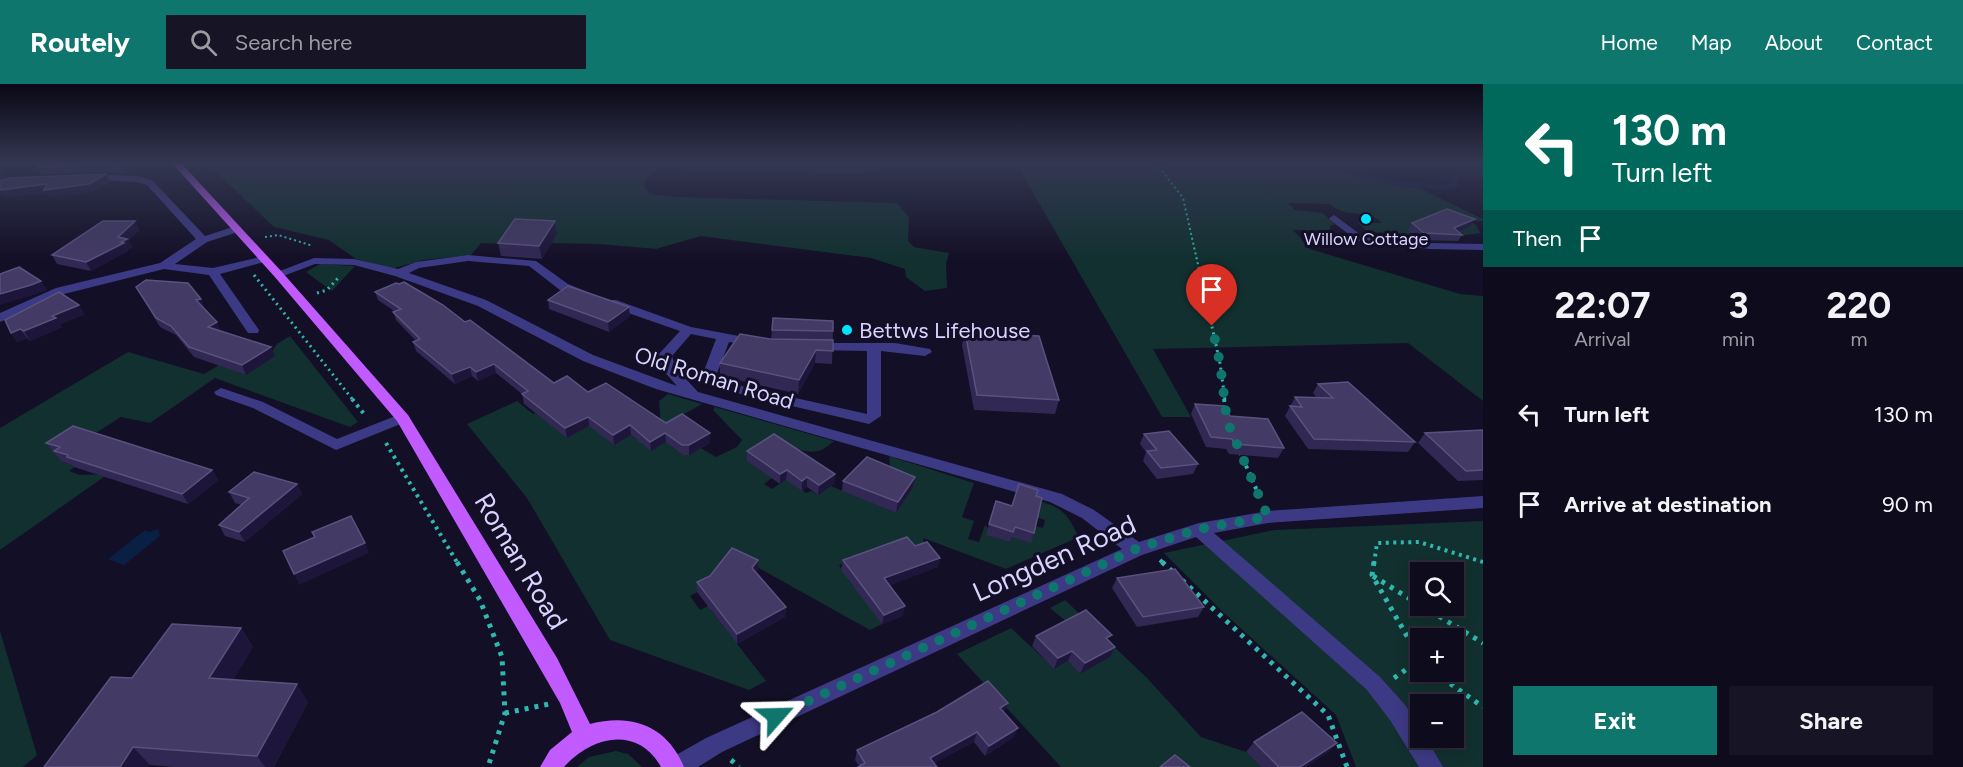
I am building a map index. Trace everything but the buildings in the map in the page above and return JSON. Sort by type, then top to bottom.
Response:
[{"type":"main road","name":"Roman Road","points":[[205,195],[278,274],[403,418],[569,700],[584,736]]},
{"type":"main road","points":[[551,767],[569,745],[584,736],[606,729],[619,729],[640,734],[655,742],[669,758],[673,767]]},
{"type":"street","points":[[161,195],[203,240]]},
{"type":"street","points":[[1334,218],[1358,238],[1430,246],[1483,247]]},
{"type":"street","points":[[0,318],[60,291],[164,266],[203,240],[237,229]]},
{"type":"street","points":[[399,273],[416,265],[468,258],[531,263],[564,287],[688,330],[723,339],[772,346]]},
{"type":"street","points":[[164,266],[213,272],[264,259]]},
{"type":"street","name":"Old Roman Road","points":[[278,274],[314,261],[354,262],[399,273],[482,303],[588,358],[695,397],[1056,498],[1080,507],[1140,548]]},
{"type":"street","points":[[213,272],[253,330]]},
{"type":"street","points":[[688,330],[687,334],[665,355],[669,369],[695,397]]},
{"type":"street","points":[[723,339],[709,376],[712,381],[724,386],[869,419],[874,416],[874,347]]},
{"type":"street","points":[[801,347],[895,347],[925,352]]},
{"type":"street","points":[[222,392],[258,405],[336,445],[403,418]]},
{"type":"street","name":"Longden Road","points":[[677,767],[714,745],[1140,548],[1199,529],[1268,517],[1483,502]]},
{"type":"street","points":[[1199,529],[1373,683],[1398,713],[1432,767]]},
{"type":"path","points":[[1181,195],[1220,363],[1227,421]]},
{"type":"path","points":[[1236,442],[1268,517]]},
{"type":"path","points":[[1410,642],[1372,575],[1377,543],[1419,542],[1483,562]]},
{"type":"path","points":[[1140,548],[1328,715],[1347,767]]},
{"type":"path","points":[[1372,575],[1410,598]]},
{"type":"path","points":[[1438,616],[1483,644]]},
{"type":"path","points":[[1373,683],[1396,677],[1410,667]]},
{"type":"path","points":[[1448,682],[1483,706]]},
{"type":"path","points":[[505,712],[569,700]]},
{"type":"green space","points":[[240,195],[658,195],[897,203],[909,217],[908,241],[914,247],[949,253],[946,264],[947,288],[925,291],[906,277],[905,269],[871,258],[701,236],[656,249],[551,243],[556,234],[509,244],[481,243],[471,255],[424,260],[391,269],[356,259],[329,240],[274,227]]},
{"type":"green space","points":[[1034,195],[1433,195],[1483,219],[1483,221],[1470,221],[1477,226],[1480,233],[1454,235],[1411,231],[1416,236],[1400,235],[1398,233],[1368,232],[1358,223],[1382,223],[1370,216],[1336,209],[1330,204],[1288,203],[1295,210],[1323,213],[1335,225],[1331,225],[1329,231],[1293,230],[1310,249],[1460,294],[1483,296],[1483,401],[1408,343],[1153,349],[1191,417],[1162,417]]},
{"type":"green space","points":[[320,264],[355,266],[332,291],[306,272]]},
{"type":"green space","points":[[290,336],[358,422],[350,427],[215,378],[150,423],[121,417],[88,438],[67,457],[76,466],[69,471],[80,475],[108,474],[0,550],[0,428],[128,352],[204,374],[219,365],[246,375],[275,356],[270,354],[277,344]]},
{"type":"green space","points":[[668,394],[702,404],[661,427],[659,401]]},
{"type":"green space","points":[[517,401],[533,414],[545,407],[584,421],[614,445],[630,435],[638,440],[666,442],[689,455],[701,448],[716,457],[737,447],[742,440],[713,410],[715,407],[834,441],[816,451],[795,449],[772,478],[764,484],[772,489],[788,478],[806,493],[811,491],[818,495],[831,486],[896,513],[889,456],[974,483],[962,517],[974,521],[968,539],[979,542],[985,525],[997,538],[1010,542],[1012,537],[1035,526],[1043,528],[1045,520],[1036,517],[1035,500],[1051,505],[1062,512],[1079,537],[1006,569],[923,538],[925,551],[894,546],[839,565],[852,585],[862,581],[882,624],[870,630],[734,554],[717,582],[690,596],[700,610],[712,604],[710,609],[766,681],[749,690],[610,640],[527,498],[467,424]]},
{"type":"green space","points":[[1483,521],[1483,767],[1356,767],[1336,715],[1223,612],[1164,553],[1275,530]]},
{"type":"green space","points":[[1065,600],[1147,678],[1201,737],[1246,752],[1261,767],[1061,767],[957,654],[1011,628],[1054,668],[1068,661],[1080,674],[1072,626],[1050,608]]},
{"type":"green space","points":[[0,631],[37,755],[23,767],[0,767]]},
{"type":"green space","points":[[616,751],[628,754],[642,767],[577,767],[589,757]]},
{"type":"water","points":[[158,529],[160,536],[124,565],[108,559],[145,530],[149,532]]},
{"type":"place","name":"Willow Cottage","points":[[1366,219]]},
{"type":"place","name":"Bettws Lifehouse","points":[[847,330]]},
{"type":"route","points":[[776,716],[1136,549],[1199,529],[1268,517],[1227,421],[1220,363],[1212,326]]}]
